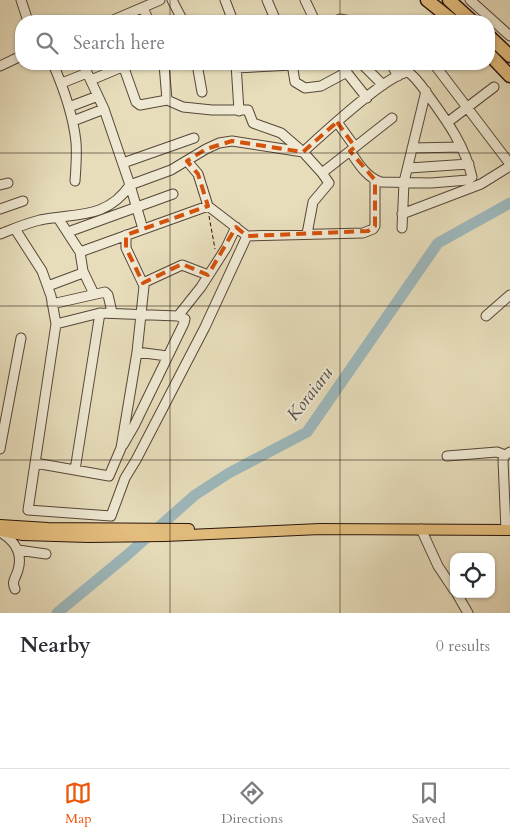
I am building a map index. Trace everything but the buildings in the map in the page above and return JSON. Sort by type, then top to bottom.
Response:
[{"type":"highway","points":[[427,0],[446,15]]},
{"type":"highway","points":[[448,0],[465,15]]},
{"type":"highway","points":[[495,42],[510,56]]},
{"type":"highway","points":[[495,60],[510,76]]},
{"type":"main road","points":[[0,525],[24,531]]},
{"type":"main road","points":[[89,533],[368,525],[508,528]]},
{"type":"main road","points":[[0,532],[24,531],[175,536],[320,529],[421,530],[508,528]]},
{"type":"street","points":[[22,0],[26,15]]},
{"type":"street","points":[[126,15],[160,0]]},
{"type":"street","points":[[172,0],[180,15]]},
{"type":"street","points":[[225,0],[231,15]]},
{"type":"street","points":[[267,0],[273,15]]},
{"type":"street","points":[[305,0],[312,15]]},
{"type":"street","points":[[470,0],[487,15]]},
{"type":"street","points":[[143,8],[146,15]]},
{"type":"street","points":[[495,22],[510,36]]},
{"type":"street","points":[[0,66],[15,59]]},
{"type":"street","points":[[56,70],[70,107],[73,121],[76,144],[75,181]]},
{"type":"street","points":[[86,70],[104,109],[130,184],[143,229]]},
{"type":"street","points":[[62,84],[111,70]]},
{"type":"street","points":[[125,70],[137,104],[143,105],[167,100],[183,107],[212,110],[248,110],[253,123],[281,133],[303,152],[322,172],[329,183],[312,202],[308,234]]},
{"type":"street","points":[[164,70],[167,100]]},
{"type":"street","points":[[198,70],[202,92]]},
{"type":"street","points":[[236,70],[239,110]]},
{"type":"street","points":[[293,70],[295,82],[305,88],[321,86],[347,72],[367,98]]},
{"type":"street","points":[[368,70],[383,85]]},
{"type":"street","points":[[394,70],[398,76]]},
{"type":"street","points":[[303,152],[383,85],[407,70]]},
{"type":"street","points":[[337,122],[369,176],[375,180],[381,182],[431,183],[470,179],[472,177],[469,164],[448,122],[411,70]]},
{"type":"street","points":[[402,214],[481,184],[510,165],[439,70]]},
{"type":"street","points":[[448,122],[494,87]]},
{"type":"street","points":[[402,228],[404,182],[409,168],[426,92]]},
{"type":"street","points":[[70,107],[98,96]]},
{"type":"street","points":[[73,121],[104,109]]},
{"type":"street","points":[[322,172],[392,118]]},
{"type":"street","points":[[123,163],[194,138]]},
{"type":"street","points":[[0,234],[39,221],[97,211],[114,204],[130,184],[170,170],[219,143],[232,141],[303,152]]},
{"type":"street","points":[[412,148],[461,147]]},
{"type":"street","points":[[187,161],[198,174],[208,206],[247,236],[363,233],[375,226],[375,180]]},
{"type":"street","points":[[409,168],[469,164]]},
{"type":"street","points":[[68,232],[173,194]]},
{"type":"street","points":[[0,209],[23,201]]},
{"type":"street","points":[[80,252],[208,206]]},
{"type":"street","points":[[58,218],[80,252],[84,271],[94,294]]},
{"type":"street","points":[[178,316],[201,287],[226,248],[236,227]]},
{"type":"street","points":[[15,229],[42,271],[48,286],[56,324],[24,531]]},
{"type":"street","points":[[35,463],[109,476],[115,465],[121,448],[137,352],[143,283],[126,248],[126,235]]},
{"type":"street","points":[[28,510],[111,516],[125,478],[205,327],[247,236]]},
{"type":"street","points":[[143,283],[182,265],[208,275]]},
{"type":"street","points":[[48,286],[84,271]]},
{"type":"street","points":[[52,304],[104,292],[107,293],[112,312]]},
{"type":"street","points":[[486,316],[510,295]]},
{"type":"street","points":[[56,324],[100,313],[112,312],[184,317],[184,323],[134,426],[121,448]]},
{"type":"street","points":[[75,470],[100,313]]},
{"type":"street","points":[[0,449],[21,338]]},
{"type":"street","points":[[137,352],[167,356]]},
{"type":"street","points":[[447,456],[507,453],[503,460],[508,528]]},
{"type":"street","points":[[421,530],[438,566],[450,584]]},
{"type":"street","points":[[0,532],[12,540],[18,550],[20,563],[13,581],[15,589]]},
{"type":"street","points":[[18,550],[46,554]]},
{"type":"street","points":[[459,598],[468,613]]},
{"type":"path","points":[[208,206],[217,262]]},
{"type":"highlighted area","points":[[337,122],[355,147],[350,151],[375,180],[375,226],[368,231],[247,236],[236,227],[208,275],[182,264],[143,283],[126,248],[126,235],[208,206],[198,174],[187,161],[206,149],[232,141],[303,152]]},
{"type":"waterway","name":"Koraiaru","points":[[57,613],[126,556],[195,495],[229,473],[307,432],[438,243],[510,203]]}]
